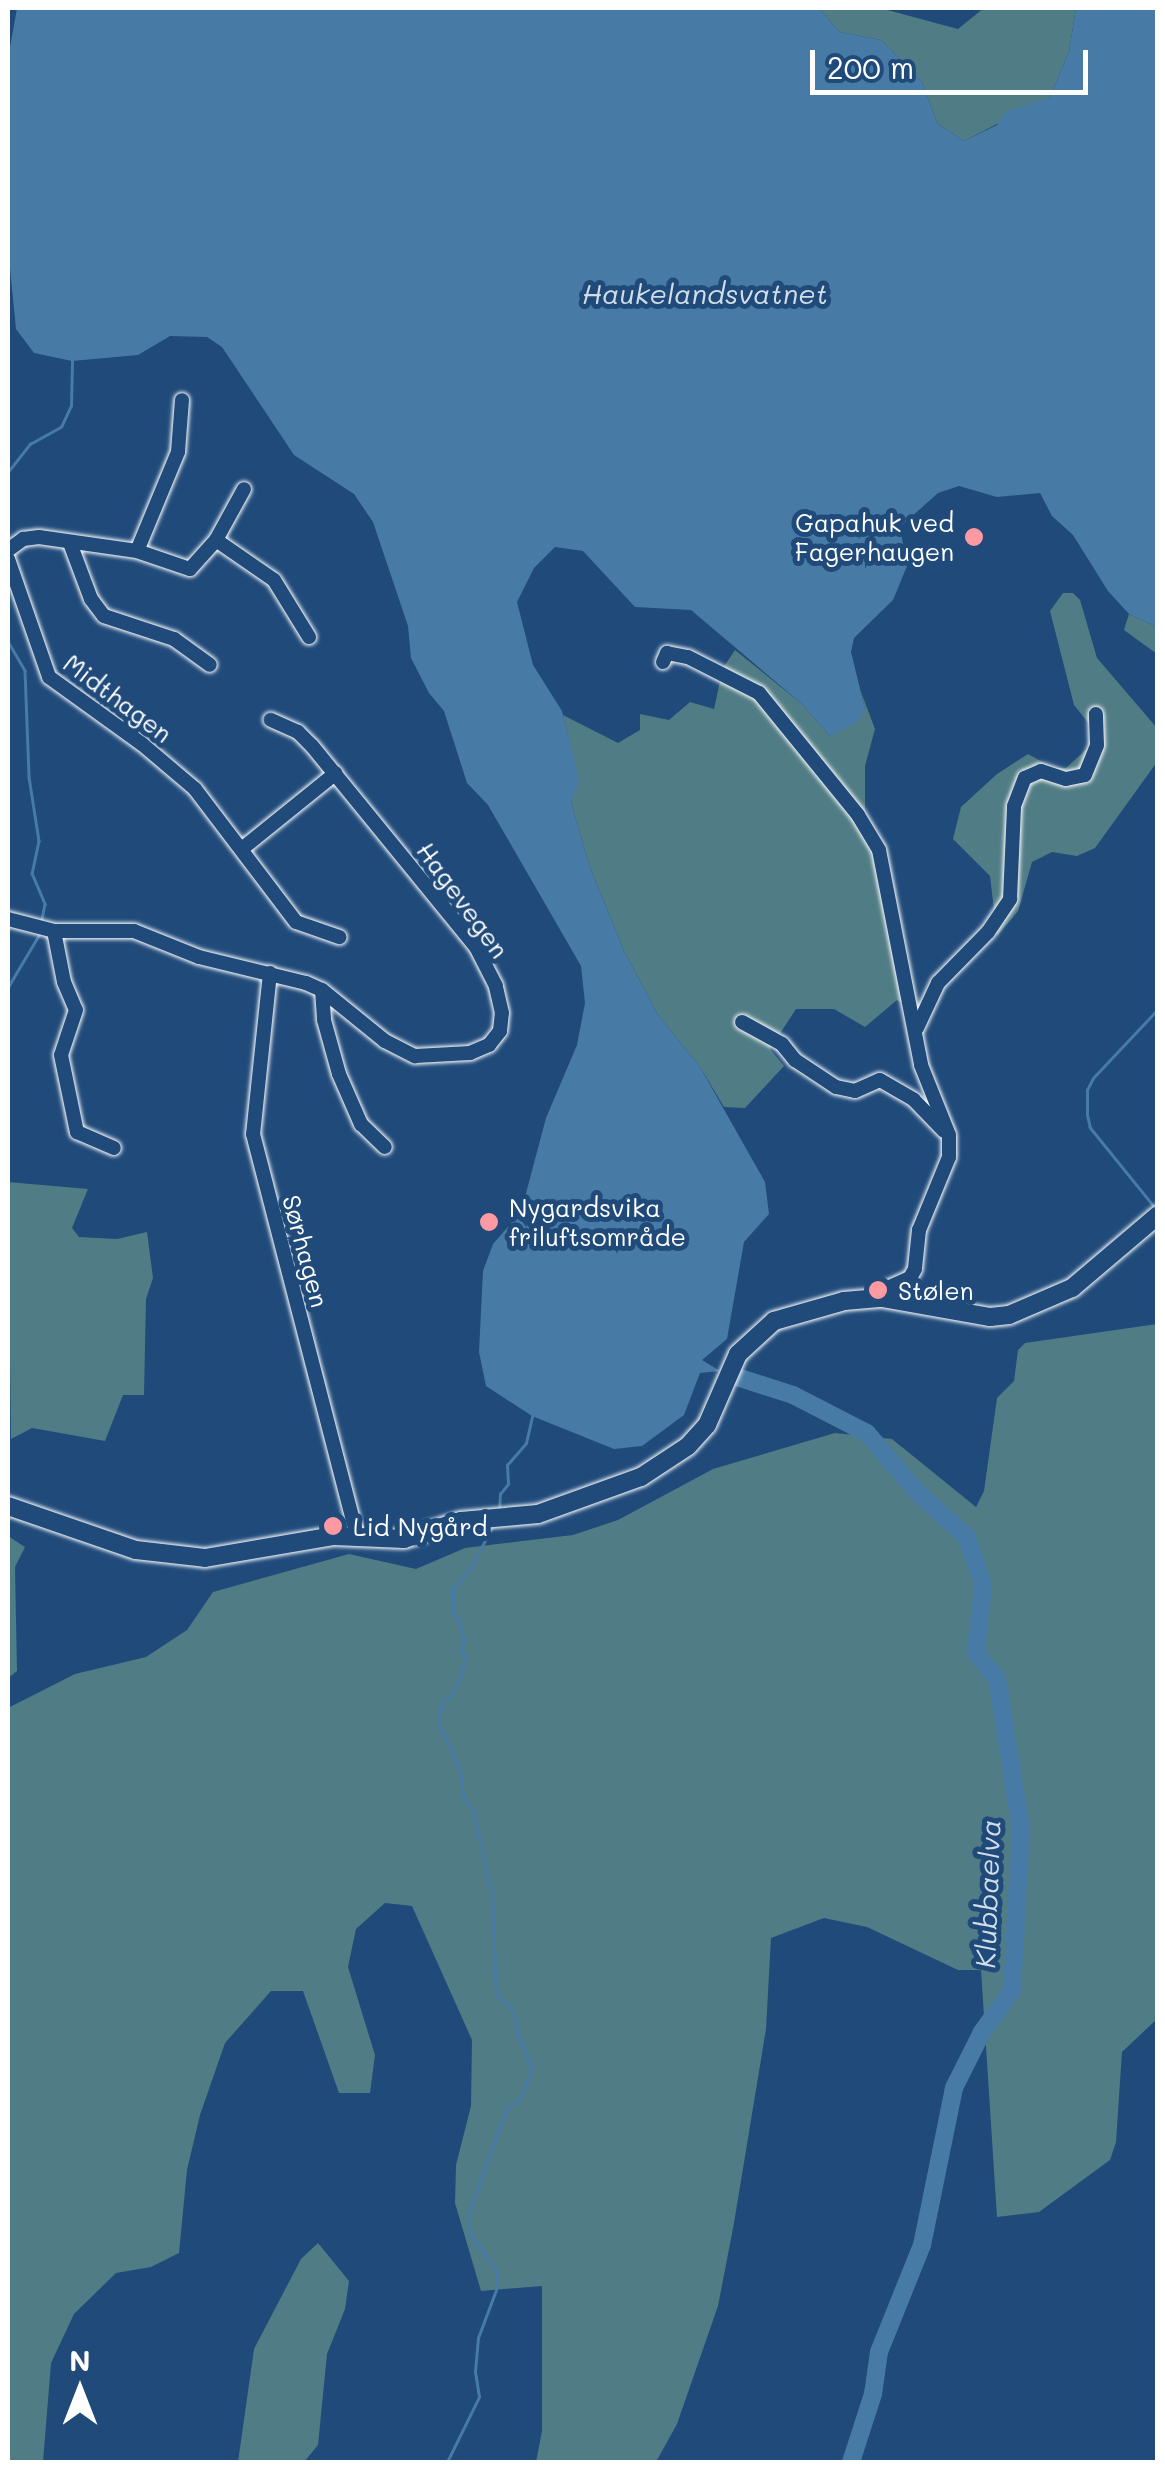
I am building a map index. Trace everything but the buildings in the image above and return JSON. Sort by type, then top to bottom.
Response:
[{"type":"main road","points":[[8,1506],[136,1550],[185,1557],[357,1536],[392,1540],[461,1522],[520,1518],[641,1477],[699,1434],[738,1354],[759,1331],[802,1311],[882,1298],[990,1317],[1009,1315],[1072,1288],[1158,1215]]},
{"type":"street","points":[[137,551],[178,452],[182,400]]},
{"type":"street","points":[[8,550],[30,538],[137,551],[190,569],[216,540],[244,489]]},
{"type":"street","points":[[216,540],[278,584],[309,636]]},
{"type":"street","points":[[70,543],[90,599],[104,616],[174,638],[210,666]]},
{"type":"street","name":"Midthagen","points":[[8,559],[50,677],[178,773],[243,848],[296,922],[339,937]]},
{"type":"street","points":[[664,662],[668,652],[688,657],[759,692],[870,832],[894,912],[921,1064],[948,1135],[949,1157],[919,1230],[916,1269],[910,1278],[884,1289],[882,1298]]},
{"type":"street","points":[[915,1034],[924,1004],[938,983],[988,932],[1010,899],[1014,806],[1024,778],[1041,771],[1066,779],[1085,775],[1097,746],[1096,714]]},
{"type":"street","name":"Hagevegen","points":[[8,920],[46,930],[134,931],[199,956],[322,990],[384,1041],[415,1056],[480,1050],[496,1038],[502,1022],[496,986],[476,948],[336,773],[298,732],[271,720]]},
{"type":"street","points":[[243,848],[336,773]]},
{"type":"street","points":[[46,930],[76,1010],[61,1055],[76,1132],[114,1148]]},
{"type":"street","name":"Sørhagen","points":[[270,974],[253,1134],[357,1536]]},
{"type":"street","points":[[322,990],[324,1020],[338,1074],[361,1124],[385,1147]]},
{"type":"street","points":[[742,1022],[782,1044],[795,1060],[836,1087],[855,1092],[880,1080],[914,1100],[948,1135]]},
{"type":"green space","points":[[818,8],[880,8],[958,29],[984,8],[1076,8],[1069,51],[1050,97],[964,141],[937,123],[922,82],[881,40],[840,32]]},
{"type":"green space","points":[[1063,593],[1073,593],[1080,600],[1097,658],[1157,728],[1157,762],[1095,848],[1077,856],[1052,852],[1032,862],[1018,911],[997,936],[990,876],[953,839],[961,807],[997,774],[1028,754],[1053,768],[1066,768],[1089,747],[1090,725],[1074,705],[1050,611]]},
{"type":"green space","points":[[1129,614],[1157,627],[1157,654],[1124,630]]},
{"type":"green space","points":[[735,650],[802,704],[830,736],[865,709],[861,692],[875,729],[865,766],[865,814],[914,1010],[897,1000],[865,1027],[834,1009],[796,1009],[770,1049],[784,1066],[745,1108],[724,1107],[700,1067],[658,1015],[624,951],[589,865],[571,802],[578,780],[563,715],[618,743],[640,730],[640,714],[669,720],[690,702],[714,709],[723,668]]},
{"type":"green space","points":[[8,1182],[88,1189],[72,1228],[79,1237],[117,1239],[147,1232],[153,1278],[146,1299],[144,1395],[123,1395],[105,1441],[32,1428],[11,1439]]},
{"type":"green space","points":[[1157,1324],[1157,2019],[1122,2052],[1116,2142],[1110,2160],[1039,2212],[997,2217],[981,1970],[958,1970],[867,1927],[824,1918],[771,1938],[766,2029],[718,2306],[677,2424],[656,2462],[536,2462],[542,2431],[542,2286],[481,2291],[455,2203],[456,2165],[471,2106],[472,2040],[412,1906],[385,1903],[356,1929],[348,1967],[375,2055],[370,2093],[339,2093],[303,1991],[271,1991],[225,2043],[200,2115],[187,2170],[179,2253],[151,2267],[116,2273],[74,2314],[51,2363],[43,2462],[8,2462],[8,1708],[75,1674],[146,1657],[187,1630],[213,1592],[349,1554],[416,1569],[465,1548],[573,1535],[618,1520],[713,1469],[835,1433],[892,1439],[976,1507],[984,1491],[997,1398],[1014,1381],[1018,1350],[1025,1343]]},
{"type":"green space","points":[[8,1536],[25,1547],[15,1567],[17,1671],[8,1678]]},
{"type":"green space","points":[[318,2243],[349,2281],[345,2309],[327,2354],[318,2445],[304,2462],[238,2462],[254,2349],[301,2259]]},
{"type":"water","name":"Haukelandsvatnet","points":[[17,8],[818,8],[840,32],[881,40],[922,82],[937,123],[964,141],[997,125],[1007,111],[1050,97],[1069,51],[1076,8],[1157,8],[1157,627],[1129,614],[1108,591],[1073,535],[1052,516],[1040,493],[997,497],[959,486],[938,493],[900,527],[907,566],[893,600],[854,638],[851,652],[865,709],[857,722],[830,736],[802,704],[691,610],[635,607],[583,551],[555,547],[534,568],[517,602],[533,665],[562,711],[579,780],[571,802],[589,865],[624,951],[658,1015],[700,1067],[765,1182],[769,1214],[744,1242],[727,1339],[702,1360],[720,1371],[700,1373],[684,1415],[642,1446],[614,1449],[532,1416],[486,1386],[479,1352],[483,1271],[493,1244],[521,1212],[546,1118],[577,1045],[585,1003],[581,966],[488,805],[467,783],[444,711],[429,693],[411,658],[408,626],[373,522],[354,494],[294,455],[222,347],[207,337],[170,336],[138,355],[72,361],[34,353],[16,329],[8,248],[8,59]]},
{"type":"waterway","points":[[8,472],[30,444],[61,427],[71,406],[72,361]]},
{"type":"waterway","points":[[8,641],[25,671],[29,777],[39,841],[32,873],[45,904],[42,920]]},
{"type":"waterway","points":[[8,987],[40,933]]},
{"type":"waterway","points":[[1154,1207],[1090,1128],[1087,1090],[1093,1078],[1158,1009]]},
{"type":"waterway","name":"Klubbaelva","points":[[734,1376],[793,1395],[867,1433],[918,1493],[966,1536],[983,1584],[976,1653],[997,1679],[1021,1829],[1012,1990],[982,2032],[954,2088],[922,2245],[879,2352],[873,2394],[851,2462]]},
{"type":"waterway","points":[[499,1512],[500,1494],[508,1484],[507,1465],[526,1443],[532,1416]]},
{"type":"waterway","points":[[447,2462],[479,2397],[475,2372],[478,2338],[496,2290],[497,2272],[468,2231],[468,2216],[507,2107],[520,2099],[532,2068],[518,2037],[513,2010],[496,1994],[492,1898],[473,1811],[463,1797],[460,1769],[438,1724],[442,1702],[451,1696],[465,1656],[460,1653],[464,1642],[453,1612],[453,1588],[469,1570],[494,1524]]},
{"type":"place","name":"Gapahuk ved Fagerhaugen","points":[[974,537]]},
{"type":"place","name":"Nygardsvika friluftsområde","points":[[489,1222]]},
{"type":"place","name":"Stølen","points":[[878,1290]]},
{"type":"place","name":"Lid Nygård","points":[[333,1526]]}]
